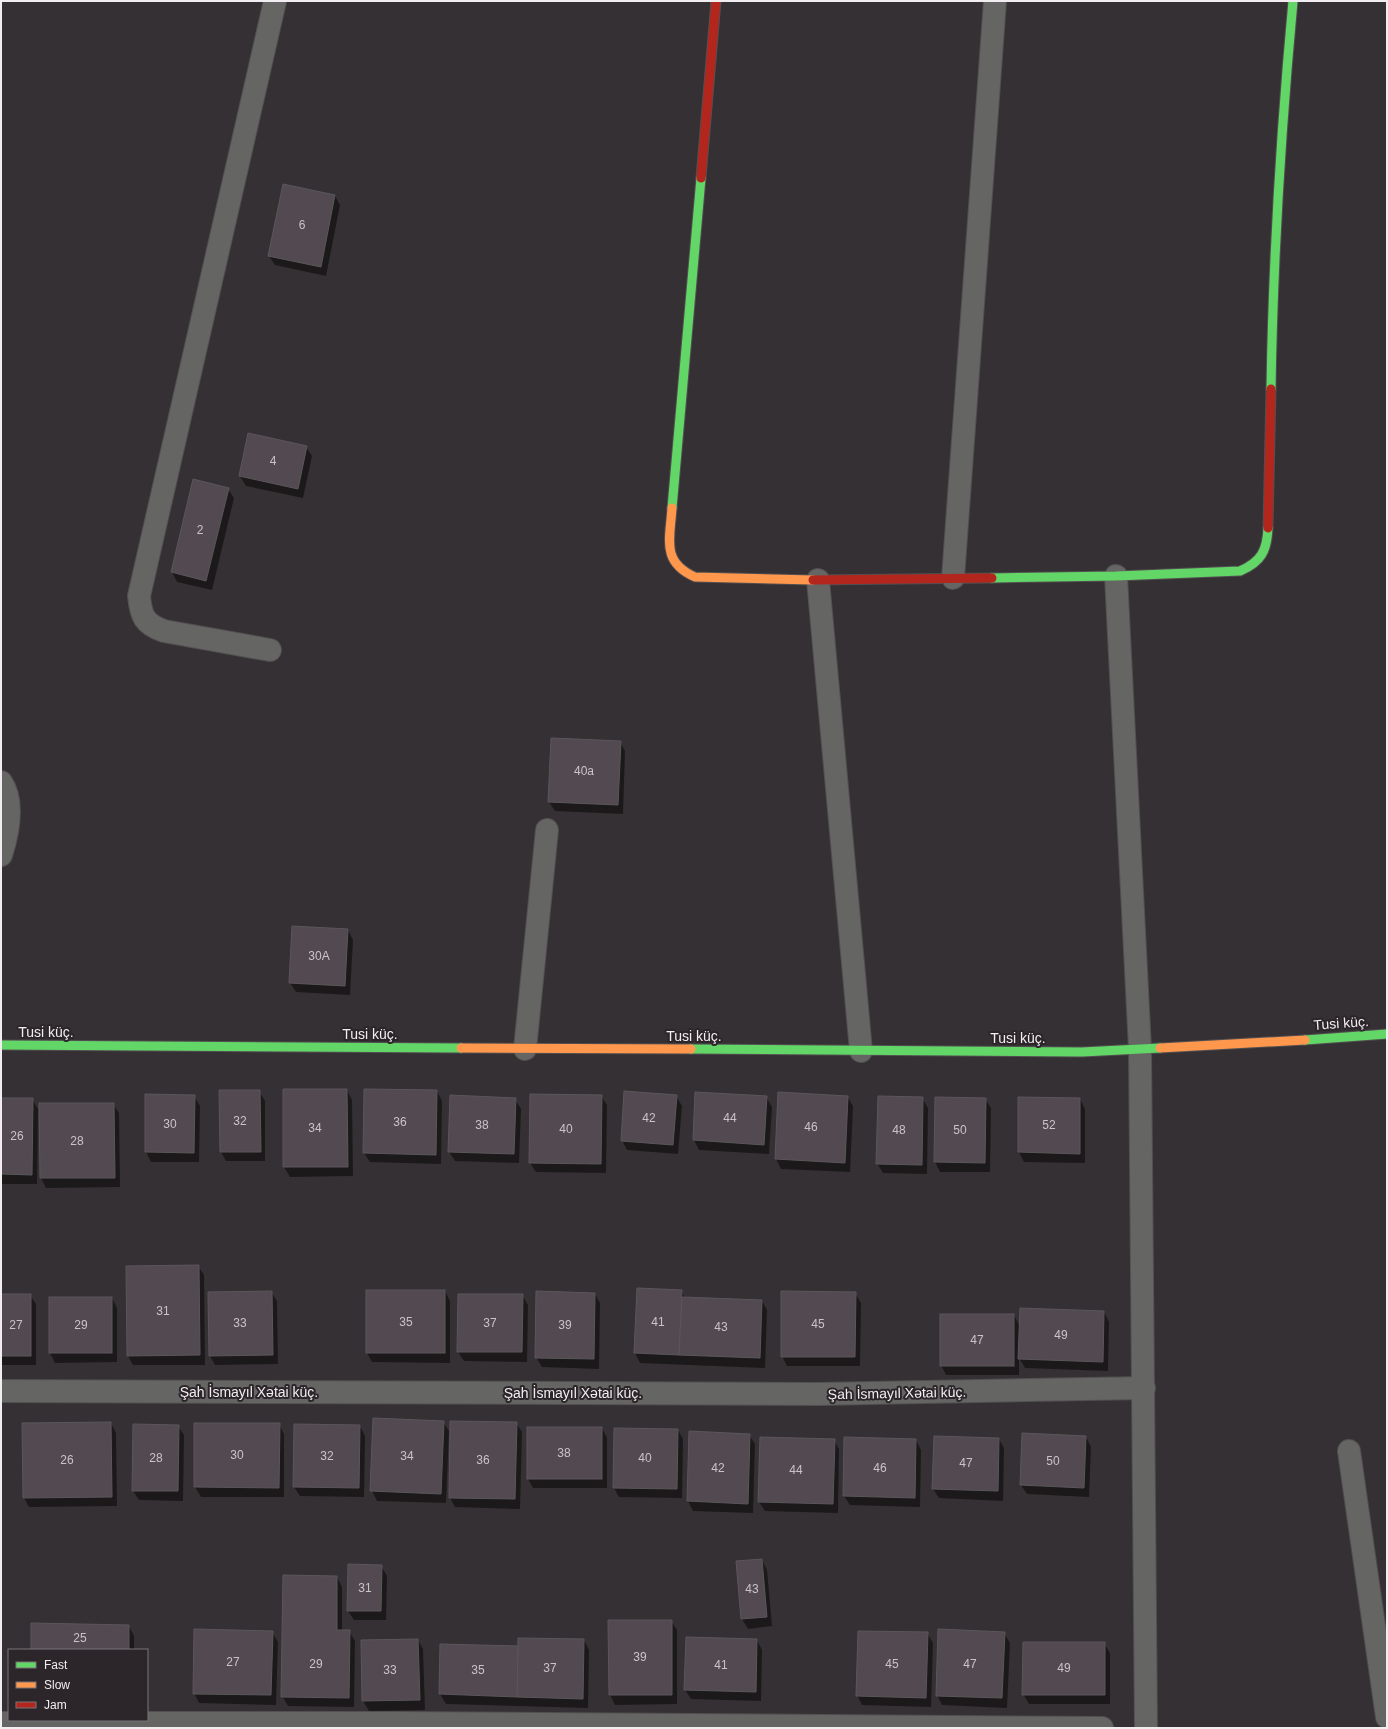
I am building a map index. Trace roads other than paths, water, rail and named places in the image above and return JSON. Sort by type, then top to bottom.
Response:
[{"type":"street","points":[[270,650],[164,631],[150,626],[141,612],[139,596],[275,1]]},
{"type":"street","points":[[716,1],[669,549],[673,562],[683,572],[694,577],[818,580],[1116,576],[1240,571],[1254,564],[1266,546],[1269,520],[1273,278],[1282,121],[1293,1]]},
{"type":"street","points":[[954,578],[996,1]]},
{"type":"street","points":[[1116,576],[1140,1049],[1146,1728]]},
{"type":"street","points":[[818,580],[861,1051]]},
{"type":"street","points":[[1,782],[9,806],[7,834],[1,855]]},
{"type":"street","points":[[525,1049],[547,830]]},
{"type":"street","name":"Tusi küç.","points":[[1,1045],[1082,1052],[1387,1034]]},
{"type":"street","name":"Şah İsmayıl Xətai küç.","points":[[1,1391],[818,1394],[1144,1388]]},
{"type":"street","points":[[1349,1451],[1387,1717]]},
{"type":"street","points":[[1,1723],[391,1723],[1102,1728]]}]
